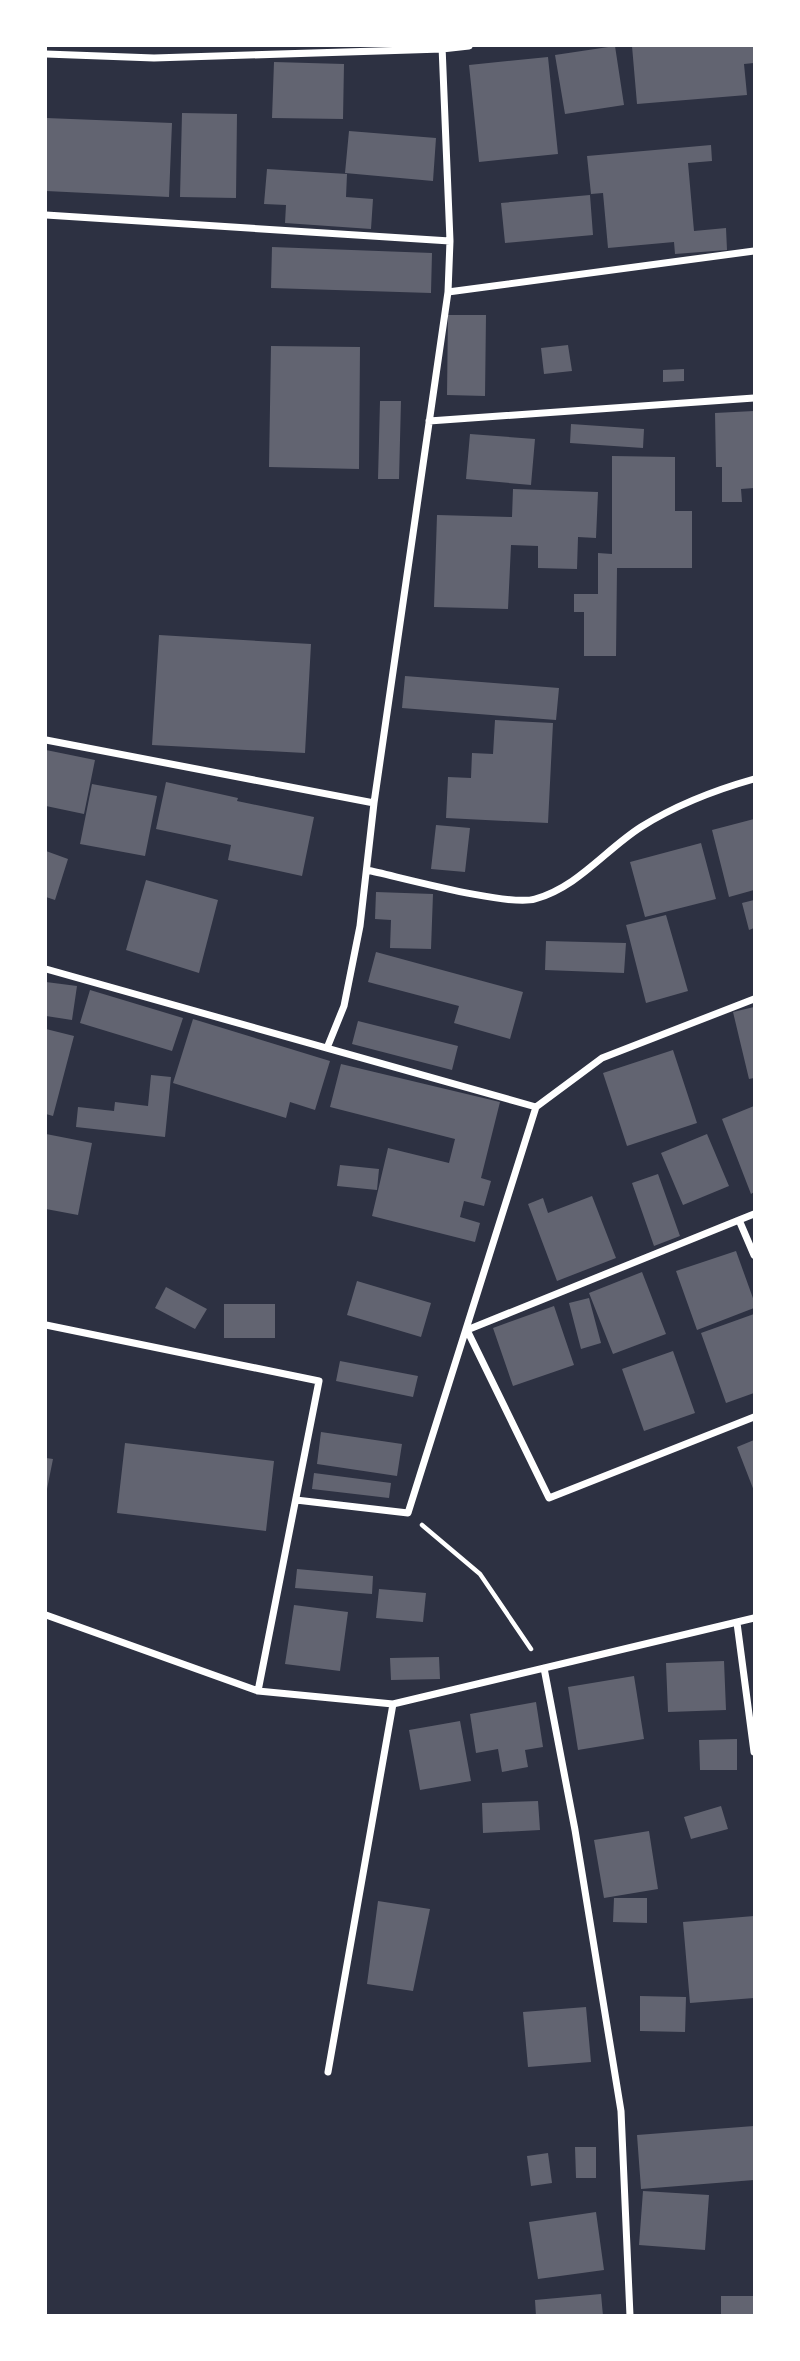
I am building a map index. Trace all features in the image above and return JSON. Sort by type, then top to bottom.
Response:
[{"type":"street","points":[[46,54],[154,58],[469,46]]},
{"type":"street","points":[[327,1048],[344,1006],[360,926],[374,803],[448,292],[450,241],[442,47]]},
{"type":"street","points":[[46,215],[450,241]]},
{"type":"street","points":[[448,292],[754,251]]},
{"type":"street","points":[[429,421],[754,398]]},
{"type":"street","points":[[46,740],[374,803]]},
{"type":"street","points":[[367,870],[495,898],[534,900],[574,880],[641,827],[714,790],[754,779]]},
{"type":"street","points":[[46,969],[536,1107]]},
{"type":"street","points":[[296,1500],[408,1513],[536,1107],[602,1058],[754,999]]},
{"type":"street","points":[[467,1330],[754,1214]]},
{"type":"street","points":[[739,1220],[754,1255]]},
{"type":"street","points":[[46,1325],[319,1381],[258,1691]]},
{"type":"street","points":[[467,1330],[549,1498],[754,1417]]},
{"type":"street","points":[[46,1615],[258,1691],[393,1704],[754,1618]]},
{"type":"street","points":[[737,1623],[754,1752]]},
{"type":"street","points":[[544,1668],[575,1830],[621,2111],[630,2315]]},
{"type":"street","points":[[328,2072],[393,1704]]},
{"type":"path","points":[[408,1513],[480,1574],[544,1668]]},
{"type":"building","points":[[615,46],[624,105],[565,114],[555,55]]},
{"type":"building","points":[[632,46],[754,46],[754,63],[744,64],[747,95],[637,104]]},
{"type":"building","points":[[548,57],[558,154],[479,162],[469,65]]},
{"type":"building","points":[[274,62],[344,64],[343,119],[272,118]]},
{"type":"building","points":[[182,113],[237,114],[236,198],[180,197]]},
{"type":"building","points":[[46,118],[172,123],[169,197],[46,191]]},
{"type":"building","points":[[349,131],[436,138],[433,181],[345,173]]},
{"type":"building","points":[[711,145],[712,161],[688,163],[694,231],[726,228],[727,250],[675,254],[674,242],[608,248],[603,193],[591,194],[587,156]]},
{"type":"building","points":[[267,169],[347,174],[346,197],[373,199],[371,229],[285,223],[286,205],[264,204]]},
{"type":"building","points":[[590,195],[593,235],[505,243],[501,203]]},
{"type":"building","points":[[272,247],[432,253],[431,293],[271,288]]},
{"type":"building","points":[[448,315],[486,315],[485,396],[447,395]]},
{"type":"building","points":[[568,345],[572,371],[544,374],[541,348]]},
{"type":"building","points":[[271,346],[360,347],[359,469],[269,467]]},
{"type":"building","points":[[684,369],[684,381],[663,382],[663,370]]},
{"type":"building","points":[[380,401],[401,401],[399,479],[378,479]]},
{"type":"building","points":[[754,411],[754,488],[741,489],[742,502],[722,502],[722,467],[716,467],[715,413]]},
{"type":"building","points":[[571,424],[644,429],[643,448],[570,443]]},
{"type":"building","points":[[470,434],[535,439],[531,485],[466,479]]},
{"type":"building","points":[[612,456],[675,457],[675,511],[692,511],[692,568],[617,568],[616,656],[584,656],[584,612],[574,612],[574,594],[598,594],[598,553],[612,554]]},
{"type":"building","points":[[513,489],[598,492],[596,538],[578,537],[577,569],[538,568],[538,546],[511,545],[508,609],[434,607],[437,515],[512,517]]},
{"type":"building","points":[[159,635],[311,644],[305,753],[152,745]]},
{"type":"building","points":[[405,676],[559,688],[556,720],[402,708]]},
{"type":"building","points":[[495,720],[553,723],[548,823],[446,818],[448,777],[471,778],[472,753],[493,754]]},
{"type":"building","points":[[46,750],[95,760],[84,814],[46,806]]},
{"type":"building","points":[[166,782],[238,798],[237,801],[314,817],[302,876],[228,860],[231,845],[156,829]]},
{"type":"building","points":[[92,784],[157,796],[145,856],[80,844]]},
{"type":"building","points":[[754,819],[754,890],[729,897],[712,830]]},
{"type":"building","points":[[436,825],[470,828],[465,872],[431,869]]},
{"type":"building","points":[[701,843],[716,899],[645,917],[630,862]]},
{"type":"building","points":[[46,851],[68,859],[55,900],[46,897]]},
{"type":"building","points":[[146,880],[218,900],[199,973],[126,950]]},
{"type":"building","points":[[376,892],[433,894],[431,949],[390,948],[391,920],[375,919]]},
{"type":"building","points":[[754,900],[754,928],[749,930],[742,903]]},
{"type":"building","points":[[666,915],[688,991],[646,1003],[626,925]]},
{"type":"building","points":[[546,941],[626,943],[624,973],[545,970]]},
{"type":"building","points":[[376,952],[523,992],[510,1039],[454,1023],[459,1006],[368,982]]},
{"type":"building","points":[[46,982],[77,986],[72,1020],[46,1016]]},
{"type":"building","points":[[90,990],[183,1018],[172,1051],[80,1023]]},
{"type":"building","points":[[754,1007],[754,1078],[749,1079],[733,1012]]},
{"type":"building","points":[[193,1019],[330,1061],[315,1110],[290,1102],[286,1118],[173,1083]]},
{"type":"building","points":[[358,1021],[458,1046],[452,1070],[352,1044]]},
{"type":"building","points":[[46,1029],[74,1036],[53,1116],[46,1114]]},
{"type":"building","points":[[673,1050],[697,1123],[627,1146],[603,1073]]},
{"type":"building","points":[[341,1064],[500,1102],[481,1178],[491,1181],[484,1206],[464,1201],[460,1217],[480,1223],[475,1242],[372,1216],[388,1148],[449,1163],[455,1139],[330,1107]]},
{"type":"building","points":[[151,1075],[171,1077],[165,1137],[76,1127],[78,1107],[114,1111],[115,1102],[148,1106]]},
{"type":"building","points":[[754,1106],[754,1192],[751,1194],[722,1119]]},
{"type":"building","points":[[46,1134],[92,1143],[78,1215],[46,1209]]},
{"type":"building","points":[[707,1134],[729,1186],[683,1205],[661,1153]]},
{"type":"building","points":[[340,1165],[379,1169],[377,1190],[337,1186]]},
{"type":"building","points":[[658,1174],[680,1236],[654,1246],[632,1183]]},
{"type":"building","points":[[592,1196],[616,1258],[557,1281],[528,1204],[543,1198],[548,1213]]},
{"type":"building","points":[[736,1251],[754,1301],[754,1308],[697,1330],[676,1271]]},
{"type":"building","points":[[642,1272],[666,1334],[613,1354],[589,1293]]},
{"type":"building","points":[[357,1281],[431,1303],[421,1337],[347,1315]]},
{"type":"building","points":[[166,1287],[207,1309],[195,1329],[155,1308]]},
{"type":"building","points":[[589,1298],[601,1343],[581,1349],[569,1303]]},
{"type":"building","points":[[224,1304],[275,1304],[275,1338],[224,1338]]},
{"type":"building","points":[[554,1306],[574,1365],[513,1386],[493,1328]]},
{"type":"building","points":[[754,1314],[754,1393],[726,1403],[701,1333]]},
{"type":"building","points":[[673,1351],[695,1413],[644,1431],[622,1369]]},
{"type":"building","points":[[340,1361],[418,1376],[413,1397],[336,1381]]},
{"type":"building","points":[[321,1432],[402,1444],[397,1476],[317,1464]]},
{"type":"building","points":[[754,1440],[754,1491],[737,1447]]},
{"type":"building","points":[[125,1443],[274,1461],[266,1531],[117,1513]]},
{"type":"building","points":[[46,1458],[53,1459],[47,1489],[46,1489]]},
{"type":"building","points":[[314,1473],[391,1483],[389,1498],[312,1489]]},
{"type":"building","points":[[297,1569],[373,1576],[372,1594],[295,1588]]},
{"type":"building","points":[[379,1589],[426,1593],[423,1622],[376,1618]]},
{"type":"building","points":[[294,1605],[348,1612],[340,1671],[285,1664]]},
{"type":"building","points":[[439,1657],[440,1679],[391,1680],[390,1658]]},
{"type":"building","points":[[724,1661],[726,1710],[668,1712],[666,1663]]},
{"type":"building","points":[[634,1676],[644,1739],[578,1750],[568,1687]]},
{"type":"building","points":[[536,1702],[543,1747],[525,1750],[528,1767],[502,1772],[498,1749],[476,1753],[470,1714]]},
{"type":"building","points":[[460,1721],[471,1781],[420,1790],[409,1730]]},
{"type":"building","points":[[737,1739],[737,1770],[700,1770],[699,1740]]},
{"type":"building","points":[[538,1801],[540,1830],[483,1833],[482,1803]]},
{"type":"building","points":[[721,1806],[728,1829],[691,1839],[684,1817]]},
{"type":"building","points":[[649,1831],[658,1889],[604,1898],[594,1840]]},
{"type":"building","points":[[614,1898],[647,1898],[647,1923],[613,1922]]},
{"type":"building","points":[[378,1901],[430,1909],[413,1991],[367,1984]]},
{"type":"building","points":[[754,1916],[754,1998],[690,2003],[683,1922]]},
{"type":"building","points":[[640,1996],[686,1997],[685,2032],[640,2031]]},
{"type":"building","points":[[586,2007],[591,2062],[528,2067],[523,2012]]},
{"type":"building","points":[[754,2126],[754,2180],[641,2189],[637,2135]]},
{"type":"building","points":[[575,2147],[596,2147],[596,2178],[576,2178]]},
{"type":"building","points":[[548,2153],[552,2183],[531,2186],[527,2156]]},
{"type":"building","points":[[643,2191],[709,2195],[705,2250],[639,2245]]},
{"type":"building","points":[[596,2212],[604,2270],[538,2279],[529,2222]]},
{"type":"building","points":[[601,2294],[603,2316],[536,2316],[535,2300]]},
{"type":"building","points":[[721,2296],[754,2296],[754,2316],[721,2316]]}]
